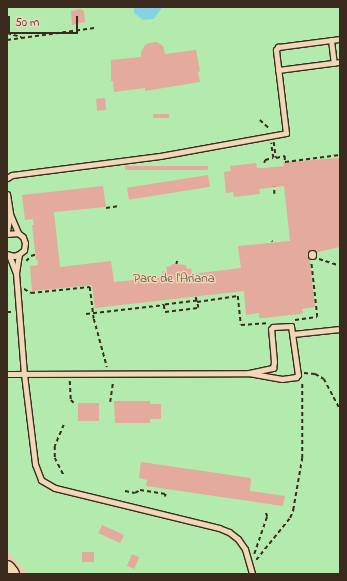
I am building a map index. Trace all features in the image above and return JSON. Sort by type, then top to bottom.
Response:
[{"type":"main road","points":[[7,569],[11,574]]},
{"type":"lane","points":[[7,178],[12,175],[160,156],[286,134],[276,50],[278,47],[340,39]]},
{"type":"lane","points":[[331,40],[334,63]]},
{"type":"lane","points":[[278,70],[340,62]]},
{"type":"lane","points":[[7,194],[10,214],[18,233],[23,237],[25,243],[24,250],[19,254],[8,254],[16,273]]},
{"type":"lane","points":[[7,231],[10,214]]},
{"type":"lane","points":[[7,234],[18,233]]},
{"type":"lane","points":[[19,254],[16,273],[24,374],[35,464],[41,480],[55,488],[219,528],[229,532],[238,539],[246,549],[252,574]]},
{"type":"lane","points":[[7,374],[249,373],[270,369],[274,366],[272,328],[289,325],[292,328],[293,334],[298,373],[296,377],[282,379],[249,373]]},
{"type":"lane","points":[[293,334],[340,329]]},
{"type":"path","points":[[7,40],[94,28]]},
{"type":"path","points":[[7,33],[21,37]]},
{"type":"path","points":[[274,141],[276,158],[284,156],[285,162],[340,155]]},
{"type":"path","points":[[264,163],[265,160],[273,158],[271,144]]},
{"type":"path","points":[[274,186],[274,194]]},
{"type":"path","points":[[106,208],[119,206]]},
{"type":"path","points":[[23,264],[31,256],[37,254]]},
{"type":"path","points":[[293,322],[293,320],[317,317],[311,255],[340,266]]},
{"type":"path","points":[[23,287],[31,293],[90,287],[92,313],[106,366],[112,374],[114,386],[110,402]]},
{"type":"path","points":[[91,291],[95,290]]},
{"type":"path","points":[[86,314],[238,296],[241,325],[269,322],[269,325]]},
{"type":"path","points":[[164,305],[165,312],[198,308],[196,297]]},
{"type":"path","points":[[180,299],[181,303]]},
{"type":"path","points":[[265,511],[267,517],[254,551],[255,561],[290,518],[296,501],[302,468],[303,446],[301,408],[302,385],[298,373],[315,374],[324,379],[340,409]]},
{"type":"path","points":[[70,374],[71,394],[74,403]]},
{"type":"path","points":[[64,425],[55,446],[56,461],[64,476]]},
{"type":"path","points":[[125,491],[136,493],[140,490],[166,494],[165,497]]},
{"type":"green space","name":"Parc de l'Ariana","points":[[7,7],[340,7],[340,574],[28,574],[7,551]]},
{"type":"water","points":[[134,7],[161,7],[161,9],[154,19],[143,20],[134,13]]},
{"type":"building","points":[[81,9],[84,11],[85,22],[72,25],[71,11]]},
{"type":"building","points":[[157,42],[163,46],[165,54],[196,50],[200,71],[198,72],[200,82],[145,91],[145,88],[114,92],[113,81],[111,81],[111,60],[141,57],[141,52],[145,45]]},
{"type":"building","points":[[105,98],[106,110],[97,111],[96,99]]},
{"type":"building","points":[[153,114],[169,114],[169,118],[153,118]]},
{"type":"building","points":[[340,158],[340,247],[309,254],[315,307],[302,309],[303,313],[263,318],[259,318],[259,313],[246,315],[244,291],[95,308],[92,285],[32,291],[30,266],[38,265],[38,260],[36,260],[32,225],[34,225],[33,219],[25,220],[22,195],[103,186],[106,207],[54,212],[60,267],[111,261],[114,282],[163,277],[162,271],[167,271],[166,267],[171,266],[172,264],[186,265],[187,269],[191,268],[192,274],[241,268],[238,246],[290,241],[284,186],[259,189],[260,194],[234,197],[233,192],[226,193],[224,172],[231,171],[230,166],[256,163],[257,168],[264,168],[284,166],[283,162]]},
{"type":"building","points":[[125,166],[208,166],[208,170],[125,170]]},
{"type":"building","points":[[208,175],[210,187],[129,200],[127,188]]},
{"type":"building","points":[[114,401],[150,401],[150,404],[161,404],[161,419],[150,419],[150,423],[115,423]]},
{"type":"building","points":[[78,403],[99,403],[99,421],[78,421]]},
{"type":"building","points":[[141,462],[251,478],[250,491],[285,496],[283,506],[146,486],[147,480],[139,478]]},
{"type":"building","points":[[102,525],[124,535],[120,543],[98,533]]},
{"type":"building","points":[[82,552],[94,552],[94,562],[82,562]]},
{"type":"building","points":[[132,554],[139,557],[134,569],[127,566]]}]
